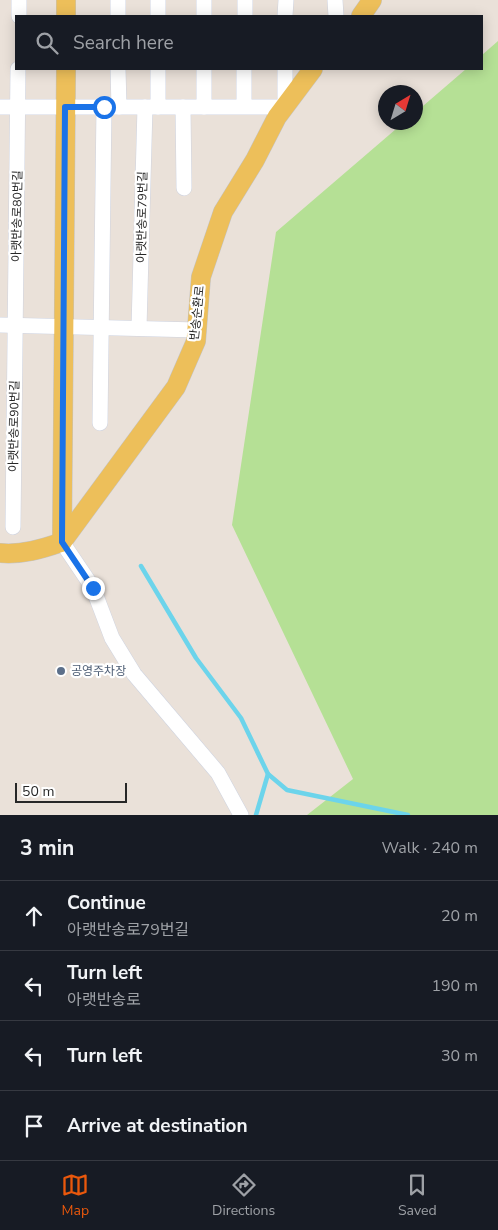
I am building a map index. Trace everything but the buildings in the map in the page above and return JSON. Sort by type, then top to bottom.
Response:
[{"type":"main road","points":[[66,0],[66,15]]},
{"type":"main road","points":[[362,15],[372,0]]},
{"type":"main road","points":[[0,553],[11,554],[42,549],[62,542],[66,70]]},
{"type":"main road","name":"반송순환로","points":[[62,542],[176,387],[196,341],[201,277],[223,212],[285,106],[312,70]]},
{"type":"street","points":[[18,15],[19,0]]},
{"type":"street","points":[[118,0],[118,15]]},
{"type":"street","points":[[158,0],[158,15]]},
{"type":"street","points":[[204,0],[204,15]]},
{"type":"street","points":[[245,0],[245,15]]},
{"type":"street","points":[[286,0],[286,15]]},
{"type":"street","points":[[335,0],[336,15]]},
{"type":"street","name":"아랫반송로80번길","points":[[8,325],[18,70]]},
{"type":"street","points":[[100,423],[111,107],[118,70]]},
{"type":"street","name":"아랫반송로79번길","points":[[139,328],[151,107],[158,70]]},
{"type":"street","points":[[204,70],[204,107]]},
{"type":"street","points":[[244,70],[244,106]]},
{"type":"street","points":[[0,108],[285,106],[285,70]]},
{"type":"street","points":[[183,107],[184,188]]},
{"type":"street","points":[[8,325],[197,330]]},
{"type":"street","name":"아랫반송로90번길","points":[[8,325],[13,527]]},
{"type":"street","points":[[62,542],[93,588],[112,638],[134,674],[218,773],[242,815]]},
{"type":"green space","points":[[498,41],[498,815],[307,815],[353,779],[232,525],[276,232],[395,130],[423,130],[423,106],[465,70],[483,70],[483,54]]},
{"type":"waterway","points":[[141,566],[196,658],[241,718],[268,774],[287,790],[408,815]]},
{"type":"waterway","points":[[256,815],[268,774]]},
{"type":"place","name":"공영주차장","points":[[61,671]]},
{"type":"route","points":[[93,588],[62,542],[65,107],[104,107]]}]
